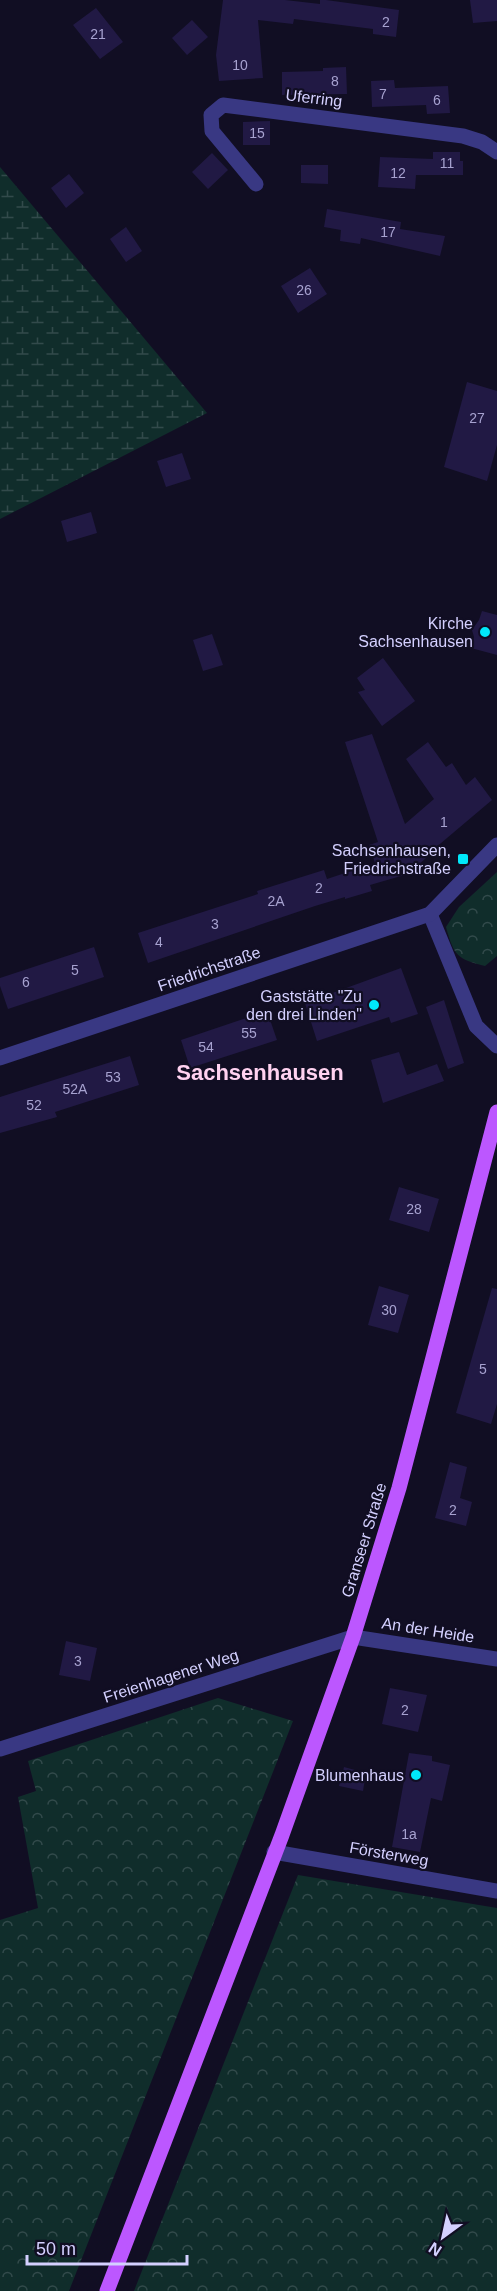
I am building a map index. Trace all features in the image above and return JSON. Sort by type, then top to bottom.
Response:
[{"type":"main road","name":"Granseer Straße","points":[[107,2291],[231,1969],[353,1637],[399,1488],[497,1112]]},
{"type":"street","name":"Uferring","points":[[256,184],[212,131],[211,115],[223,105],[463,136],[482,142],[497,152]]},
{"type":"street","name":"Friedrichstraße","points":[[0,1058],[430,914],[497,844]]},
{"type":"street","points":[[430,914],[476,1026],[497,1046]]},
{"type":"street","name":"An der Heide","points":[[353,1637],[497,1659]]},
{"type":"street","name":"Freienhagener Weg","points":[[0,1749],[353,1637]]},
{"type":"street","name":"Försterweg","points":[[274,1852],[497,1891]]},
{"type":"green space","points":[[0,167],[207,413],[0,519]]},
{"type":"green space","points":[[497,872],[497,956],[485,966],[458,955],[446,927],[459,907]]},
{"type":"green space","points":[[218,1698],[293,1721],[69,2291],[0,2291],[0,1920],[38,1908],[18,1797],[36,1791],[28,1761]]},
{"type":"green space","points":[[298,1875],[497,1908],[497,2291],[134,2291]]},
{"type":"building","points":[[223,0],[285,0],[320,4],[320,0],[326,0],[399,10],[396,37],[373,34],[373,29],[294,19],[293,24],[258,20],[263,78],[219,81],[216,55]]},
{"type":"building","points":[[470,0],[497,0],[497,21],[473,23]]},
{"type":"building","points":[[96,8],[123,42],[100,59],[73,25]]},
{"type":"building","points":[[192,20],[208,37],[187,55],[172,38]]},
{"type":"building","points":[[346,67],[347,94],[282,95],[282,72],[323,71],[323,68]]},
{"type":"building","points":[[394,80],[395,88],[448,86],[450,113],[427,114],[426,105],[372,107],[371,81]]},
{"type":"building","points":[[270,121],[270,145],[243,145],[243,122]]},
{"type":"building","points":[[433,152],[460,152],[460,161],[463,161],[463,175],[416,175],[415,189],[378,187],[380,157],[433,159]]},
{"type":"building","points":[[212,153],[228,170],[208,189],[192,172]]},
{"type":"building","points":[[301,165],[328,165],[328,184],[301,183]]},
{"type":"building","points":[[69,174],[84,193],[66,208],[51,188]]},
{"type":"building","points":[[327,209],[401,222],[400,229],[445,236],[440,256],[361,238],[360,244],[340,241],[341,230],[324,227]]},
{"type":"building","points":[[126,227],[142,251],[126,262],[110,239]]},
{"type":"building","points":[[310,268],[327,294],[298,313],[281,286]]},
{"type":"building","points":[[467,382],[497,391],[497,445],[487,481],[444,467]]},
{"type":"building","points":[[182,453],[191,479],[166,487],[157,461]]},
{"type":"building","points":[[91,512],[97,533],[67,542],[61,521]]},
{"type":"building","name":"Kirche Sachsenhausen","points":[[482,611],[497,615],[497,655],[471,648],[474,637],[472,630]]},
{"type":"building","points":[[212,634],[223,665],[203,671],[193,640]]},
{"type":"building","points":[[383,658],[415,701],[382,726],[358,692],[365,690],[357,678]]},
{"type":"building","points":[[372,734],[405,824],[434,799],[406,759],[428,742],[446,767],[452,763],[466,785],[475,777],[492,800],[408,874],[370,885],[372,891],[315,906],[148,963],[138,933],[324,870],[327,879],[375,863],[369,845],[378,842],[345,742]]},
{"type":"building","points":[[94,947],[104,977],[8,1009],[0,986],[0,978]]},
{"type":"building","points":[[401,968],[418,1014],[391,1023],[389,1017],[317,1041],[305,1003]]},
{"type":"building","points":[[444,1000],[464,1063],[448,1069],[426,1007]]},
{"type":"building","points":[[267,1011],[277,1040],[190,1068],[181,1040]]},
{"type":"building","points":[[399,1052],[407,1075],[437,1064],[444,1081],[383,1103],[371,1060]]},
{"type":"building","points":[[130,1056],[139,1085],[55,1112],[57,1117],[0,1133],[0,1097]]},
{"type":"building","points":[[399,1187],[439,1199],[429,1232],[389,1220]]},
{"type":"building","points":[[379,1286],[409,1295],[398,1333],[368,1325]]},
{"type":"building","points":[[492,1288],[497,1289],[497,1404],[491,1424],[456,1413]]},
{"type":"building","points":[[450,1462],[467,1467],[460,1498],[472,1502],[466,1526],[435,1518]]},
{"type":"building","points":[[66,1641],[97,1648],[90,1681],[59,1675]]},
{"type":"building","points":[[390,1688],[427,1695],[418,1732],[382,1724]]},
{"type":"building","points":[[409,1753],[432,1756],[432,1761],[450,1765],[442,1801],[431,1798],[420,1852],[392,1847]]},
{"type":"building","points":[[344,1767],[366,1773],[363,1791],[339,1786]]},
{"type":"place","name":"Kirche Sachsenhausen","points":[[485,632]]},
{"type":"place","name":"Sachsenhausen, Friedrichstraße","points":[[463,859]]},
{"type":"place","name":"Gaststätte \"Zu den drei Linden\"","points":[[374,1005]]},
{"type":"place","name":"Blumenhaus","points":[[416,1775]]},
{"type":"district","name":"Sachsenhausen","points":[[260,1072]]}]
